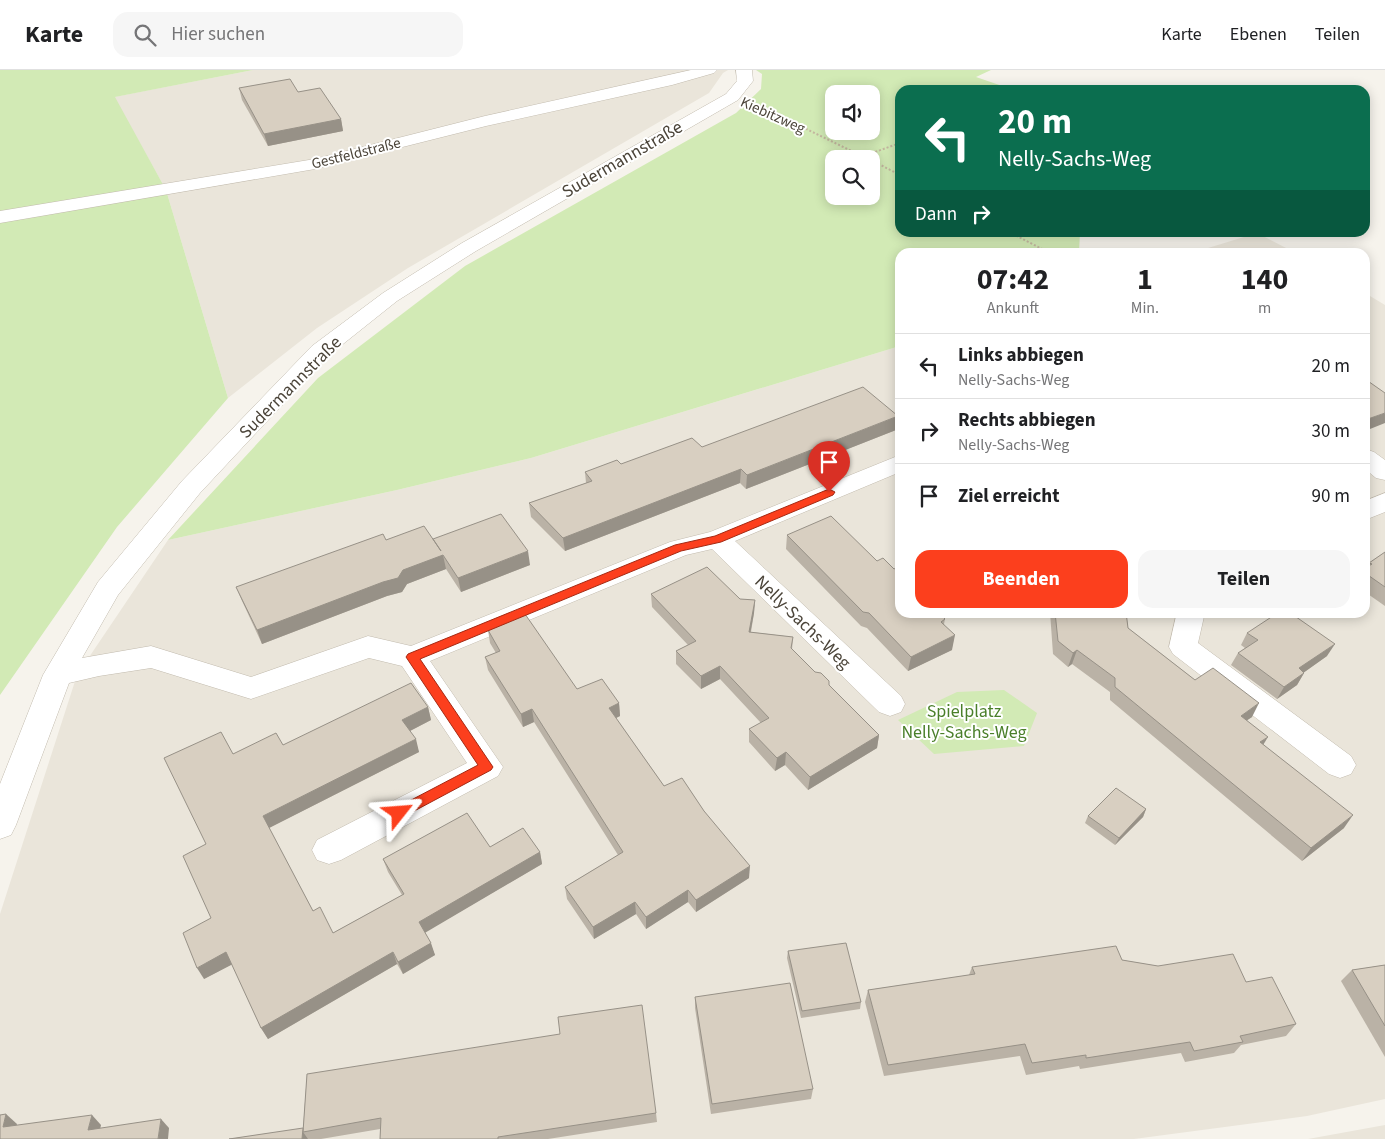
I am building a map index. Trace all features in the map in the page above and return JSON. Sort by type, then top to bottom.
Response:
[{"type":"street","name":"Gestfeldstraße","points":[[0,217],[315,164],[485,121],[672,80],[709,70]]},
{"type":"street","name":"Sudermannstraße","points":[[0,825],[58,675],[108,589],[191,487],[320,351],[390,297],[469,247],[732,97],[745,80],[744,70]]},
{"type":"street","points":[[1370,461],[1385,472]]},
{"type":"street","points":[[58,675],[99,665],[151,657],[251,688],[368,647],[412,657],[679,548],[717,539],[895,465]]},
{"type":"street","points":[[1370,510],[1385,502]]},
{"type":"street","name":"Nelly-Sachs-Weg","points":[[717,539],[890,704]]},
{"type":"street","points":[[1190,618],[1183,647],[1340,765]]},
{"type":"street","points":[[328,850],[487,767],[412,657]]},
{"type":"path","name":"Kiebitzweg","points":[[732,97],[751,102],[851,150]]},
{"type":"path","points":[[880,150],[895,145]]},
{"type":"path","name":"Kiebitzweg","points":[[880,164],[895,172]]},
{"type":"path","points":[[1018,237],[1039,248]]},
{"type":"shaded area","points":[[253,70],[728,70],[723,73],[709,93],[408,268],[317,328],[228,398],[166,190],[114,97]]},
{"type":"shaded area","points":[[1244,237],[1265,237],[1286,248],[1208,248]]},
{"type":"shaded area","points":[[1370,296],[1385,305],[1385,1099],[1307,1116],[1134,1139],[0,1139],[0,914],[77,675],[168,540],[397,490],[531,458],[895,348],[895,618],[1370,618]]},
{"type":"shaded area","points":[[1385,1125],[1385,1139],[1308,1139]]},
{"type":"green space","points":[[0,70],[253,70],[115,97],[166,190],[228,398],[117,527],[0,695]]},
{"type":"green space","points":[[756,70],[991,70],[976,77],[999,85],[895,85],[895,237],[1080,237],[1079,248],[895,248],[895,348],[531,458],[397,490],[168,540],[318,378],[465,266],[736,113],[761,89],[762,74]]},
{"type":"green space","name":"Spielplatz Nelly-Sachs-Weg","points":[[1004,690],[1037,713],[1024,746],[934,754],[898,720],[957,692]]},
{"type":"building","points":[[290,79],[298,92],[320,88],[341,119],[264,134],[239,88]]},
{"type":"building","points":[[1370,382],[1385,393],[1385,413],[1370,418]]},
{"type":"building","points":[[863,387],[895,414],[895,417],[747,475],[741,469],[563,538],[529,503],[592,481],[585,472],[617,460],[621,464],[692,438],[702,447]]},
{"type":"building","points":[[501,514],[528,551],[458,578],[443,555],[403,570],[398,578],[257,630],[236,587],[383,534],[386,540],[424,526],[441,551],[433,539]]},
{"type":"building","points":[[831,516],[877,561],[883,558],[895,568],[895,618],[944,618],[941,622],[955,635],[911,657],[869,613],[863,612],[787,535]]},
{"type":"building","points":[[1385,552],[1385,587],[1370,576],[1370,565],[1372,564],[1370,562]]},
{"type":"building","points":[[707,567],[740,599],[755,600],[749,632],[793,637],[791,648],[815,672],[821,673],[829,681],[829,685],[879,735],[810,777],[786,752],[777,758],[749,729],[769,718],[720,666],[701,676],[676,651],[696,641],[651,594]]},
{"type":"building","points":[[525,614],[577,689],[602,679],[619,703],[609,708],[664,786],[682,778],[704,811],[750,866],[696,900],[688,890],[646,917],[635,902],[593,927],[565,887],[623,852],[532,709],[521,714],[485,657],[500,651],[488,630]]},
{"type":"building","points":[[1056,618],[1127,618],[1128,628],[1195,680],[1213,668],[1259,703],[1241,716],[1268,737],[1260,742],[1353,815],[1311,848],[1115,687],[1115,678],[1077,650],[1073,653],[1058,641]]},
{"type":"building","points":[[1270,618],[1298,618],[1335,644],[1299,668],[1304,673],[1284,687],[1238,653],[1258,640],[1247,633]]},
{"type":"building","points":[[411,683],[428,707],[402,720],[416,739],[263,816],[313,911],[320,907],[333,933],[404,894],[383,859],[467,813],[490,847],[523,828],[540,852],[419,922],[431,943],[398,962],[393,952],[261,1028],[226,952],[197,968],[183,933],[211,918],[183,856],[206,844],[164,758],[221,732],[233,754],[276,733],[283,745]]},
{"type":"building","points":[[1116,788],[1146,809],[1119,838],[1088,816]]},
{"type":"building","points":[[846,943],[861,1002],[802,1011],[788,951]]},
{"type":"building","points":[[1116,946],[1122,960],[1158,966],[1233,954],[1246,982],[1272,977],[1296,1024],[1240,1036],[1243,1042],[1194,1051],[1190,1042],[1086,1058],[1086,1055],[1032,1063],[1025,1044],[888,1065],[868,990],[975,974],[972,967]]},
{"type":"building","points":[[1385,965],[1385,1026],[1352,970]]},
{"type":"building","points":[[790,983],[813,1089],[712,1104],[695,997]]},
{"type":"building","points":[[642,1005],[656,1113],[498,1137],[498,1139],[380,1139],[381,1118],[303,1132],[307,1074],[560,1034],[558,1017]]},
{"type":"building","points":[[6,1114],[3,1127],[92,1115],[88,1130],[161,1119],[158,1139],[0,1139],[0,1115]]},
{"type":"building","points":[[303,1128],[302,1139],[229,1139]]},
{"type":"route","points":[[399,813],[487,767],[412,657],[679,548],[717,539],[829,492]]}]
